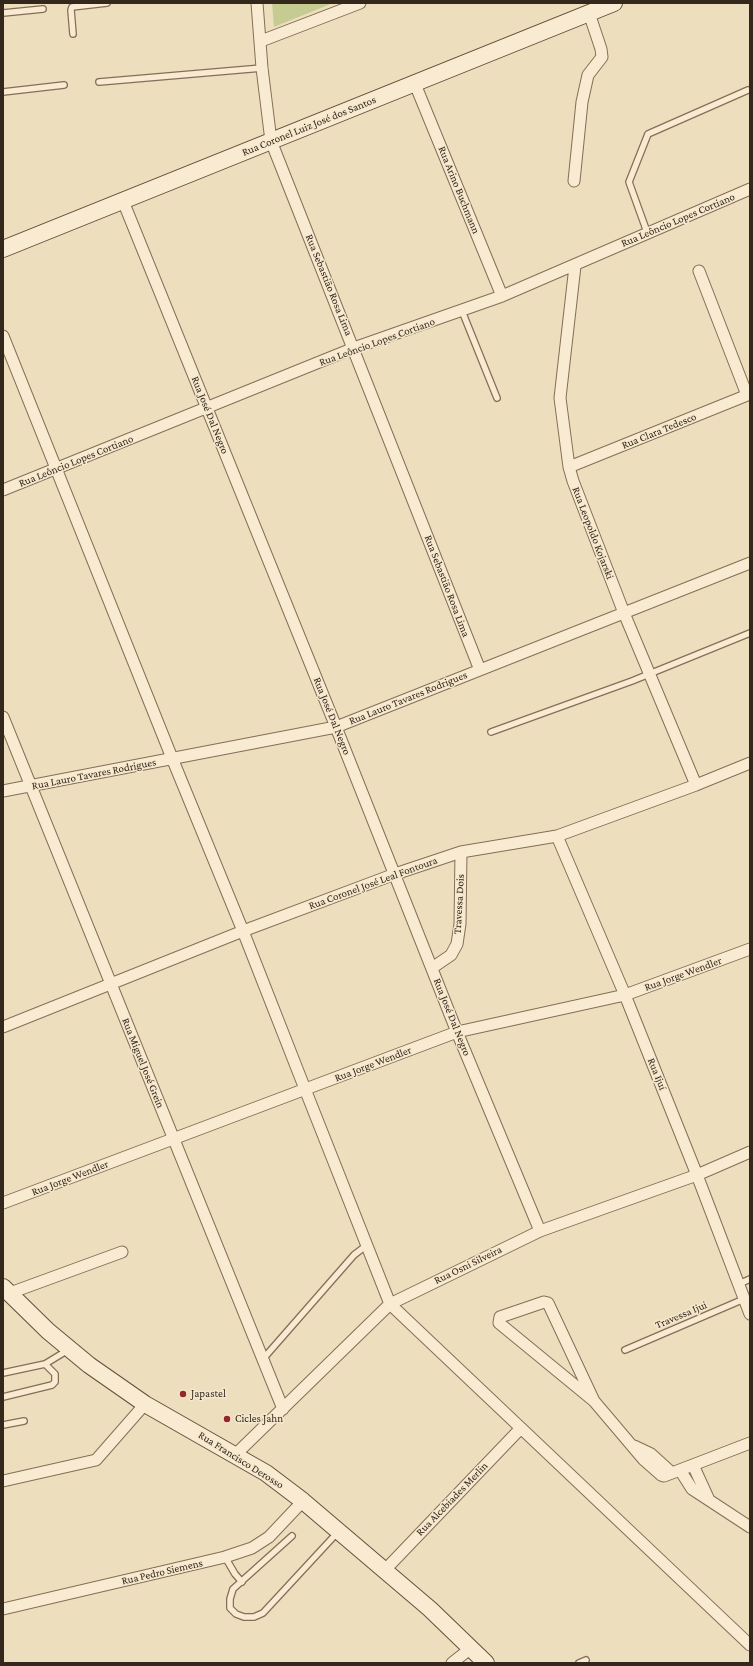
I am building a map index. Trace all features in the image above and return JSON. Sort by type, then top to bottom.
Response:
[{"type":"main road","name":"Rua Coronel Luiz José dos Santos","points":[[3,249],[614,3]]},
{"type":"main road","name":"Rua Francisco Derosso","points":[[6,1290],[48,1331],[89,1365],[145,1404],[266,1473],[303,1501],[430,1609],[486,1663]]},
{"type":"street","name":"Rua Sebastião Rosa Lima","points":[[257,3],[262,68],[271,141],[480,670]]},
{"type":"street","points":[[261,41],[360,3]]},
{"type":"street","points":[[574,181],[582,102],[588,75],[602,56],[589,13]]},
{"type":"street","name":"Rua Arino Buchmann","points":[[415,84],[502,296]]},
{"type":"street","name":"Rua Leôncio Lopes Cortiano","points":[[3,490],[354,348],[502,296],[575,266],[647,232],[750,189]]},
{"type":"street","name":"Rua José Dal Negro","points":[[123,201],[336,727],[457,1032],[540,1231]]},
{"type":"street","name":"Rua Leopoldo Kojarski","points":[[575,266],[560,398],[569,467],[624,613],[696,785]]},
{"type":"street","points":[[699,271],[749,395]]},
{"type":"street","points":[[3,336],[172,758],[243,930],[390,1304],[750,1645]]},
{"type":"street","name":"Rua Clara Tedesco","points":[[569,467],[749,395]]},
{"type":"street","name":"Rua Lauro Tavares Rodrigues","points":[[3,791],[336,727],[750,563]]},
{"type":"street","name":"Rua Miguel José Grein","points":[[3,717],[283,1409]]},
{"type":"street","name":"Rua Coronel José Leal Fontoura","points":[[3,1027],[243,930],[395,874],[461,852],[556,836],[696,785],[750,763]]},
{"type":"street","name":"Rua Ijuí","points":[[556,836],[625,995],[698,1175],[750,1314]]},
{"type":"street","name":"Travessa Dois","points":[[432,968],[451,955],[457,944],[460,924],[461,852]]},
{"type":"street","name":"Rua Jorge Wendler","points":[[3,1203],[457,1032],[625,995],[750,949]]},
{"type":"street","name":"Rua Osni Silveira","points":[[235,1455],[390,1304],[540,1231],[698,1175],[750,1152]]},
{"type":"street","points":[[6,1290],[122,1252]]},
{"type":"street","points":[[594,1401],[548,1303],[544,1302],[500,1317],[499,1323],[594,1401],[644,1460],[661,1475],[672,1473],[750,1443]]},
{"type":"street","points":[[3,1481],[96,1460],[145,1404]]},
{"type":"street","name":"Rua Alcebiades Merlin","points":[[384,1570],[521,1428]]},
{"type":"street","points":[[693,1465],[710,1501]]},
{"type":"street","points":[[672,1473],[692,1489],[750,1527]]},
{"type":"street","name":"Rua Pedro Siemens","points":[[3,1609],[226,1557],[252,1548],[269,1537],[303,1501]]},
{"type":"street","points":[[452,1663],[471,1648]]},
{"type":"lane","points":[[73,34],[72,7],[107,3]]},
{"type":"lane","points":[[3,13],[43,9]]},
{"type":"lane","points":[[99,82],[262,68]]},
{"type":"lane","points":[[3,92],[64,85]]},
{"type":"lane","points":[[647,232],[629,182],[648,134],[748,90]]},
{"type":"lane","points":[[462,311],[497,398]]},
{"type":"lane","points":[[491,732],[632,681],[750,633]]},
{"type":"lane","points":[[263,1359],[354,1255],[367,1245]]},
{"type":"lane","points":[[739,1284],[750,1279]]},
{"type":"lane","name":"Travessa Ijui","points":[[626,1350],[744,1299]]},
{"type":"lane","points":[[3,1374],[45,1364],[70,1349]]},
{"type":"lane","points":[[3,1397],[52,1385],[56,1378],[55,1374],[45,1364]]},
{"type":"lane","points":[[3,1426],[24,1421]]},
{"type":"lane","points":[[292,1536],[233,1590],[230,1600],[230,1608],[236,1614],[244,1617],[254,1617],[263,1613],[339,1532]]},
{"type":"lane","points":[[226,1557],[235,1574],[242,1582]]},
{"type":"lane","points":[[579,1663],[586,1660]]},
{"type":"green space","points":[[272,3],[333,3],[274,27]]},
{"type":"place","name":"Japastel","points":[[183,1394]]},
{"type":"place","name":"Cicles Jahn","points":[[227,1419]]}]
